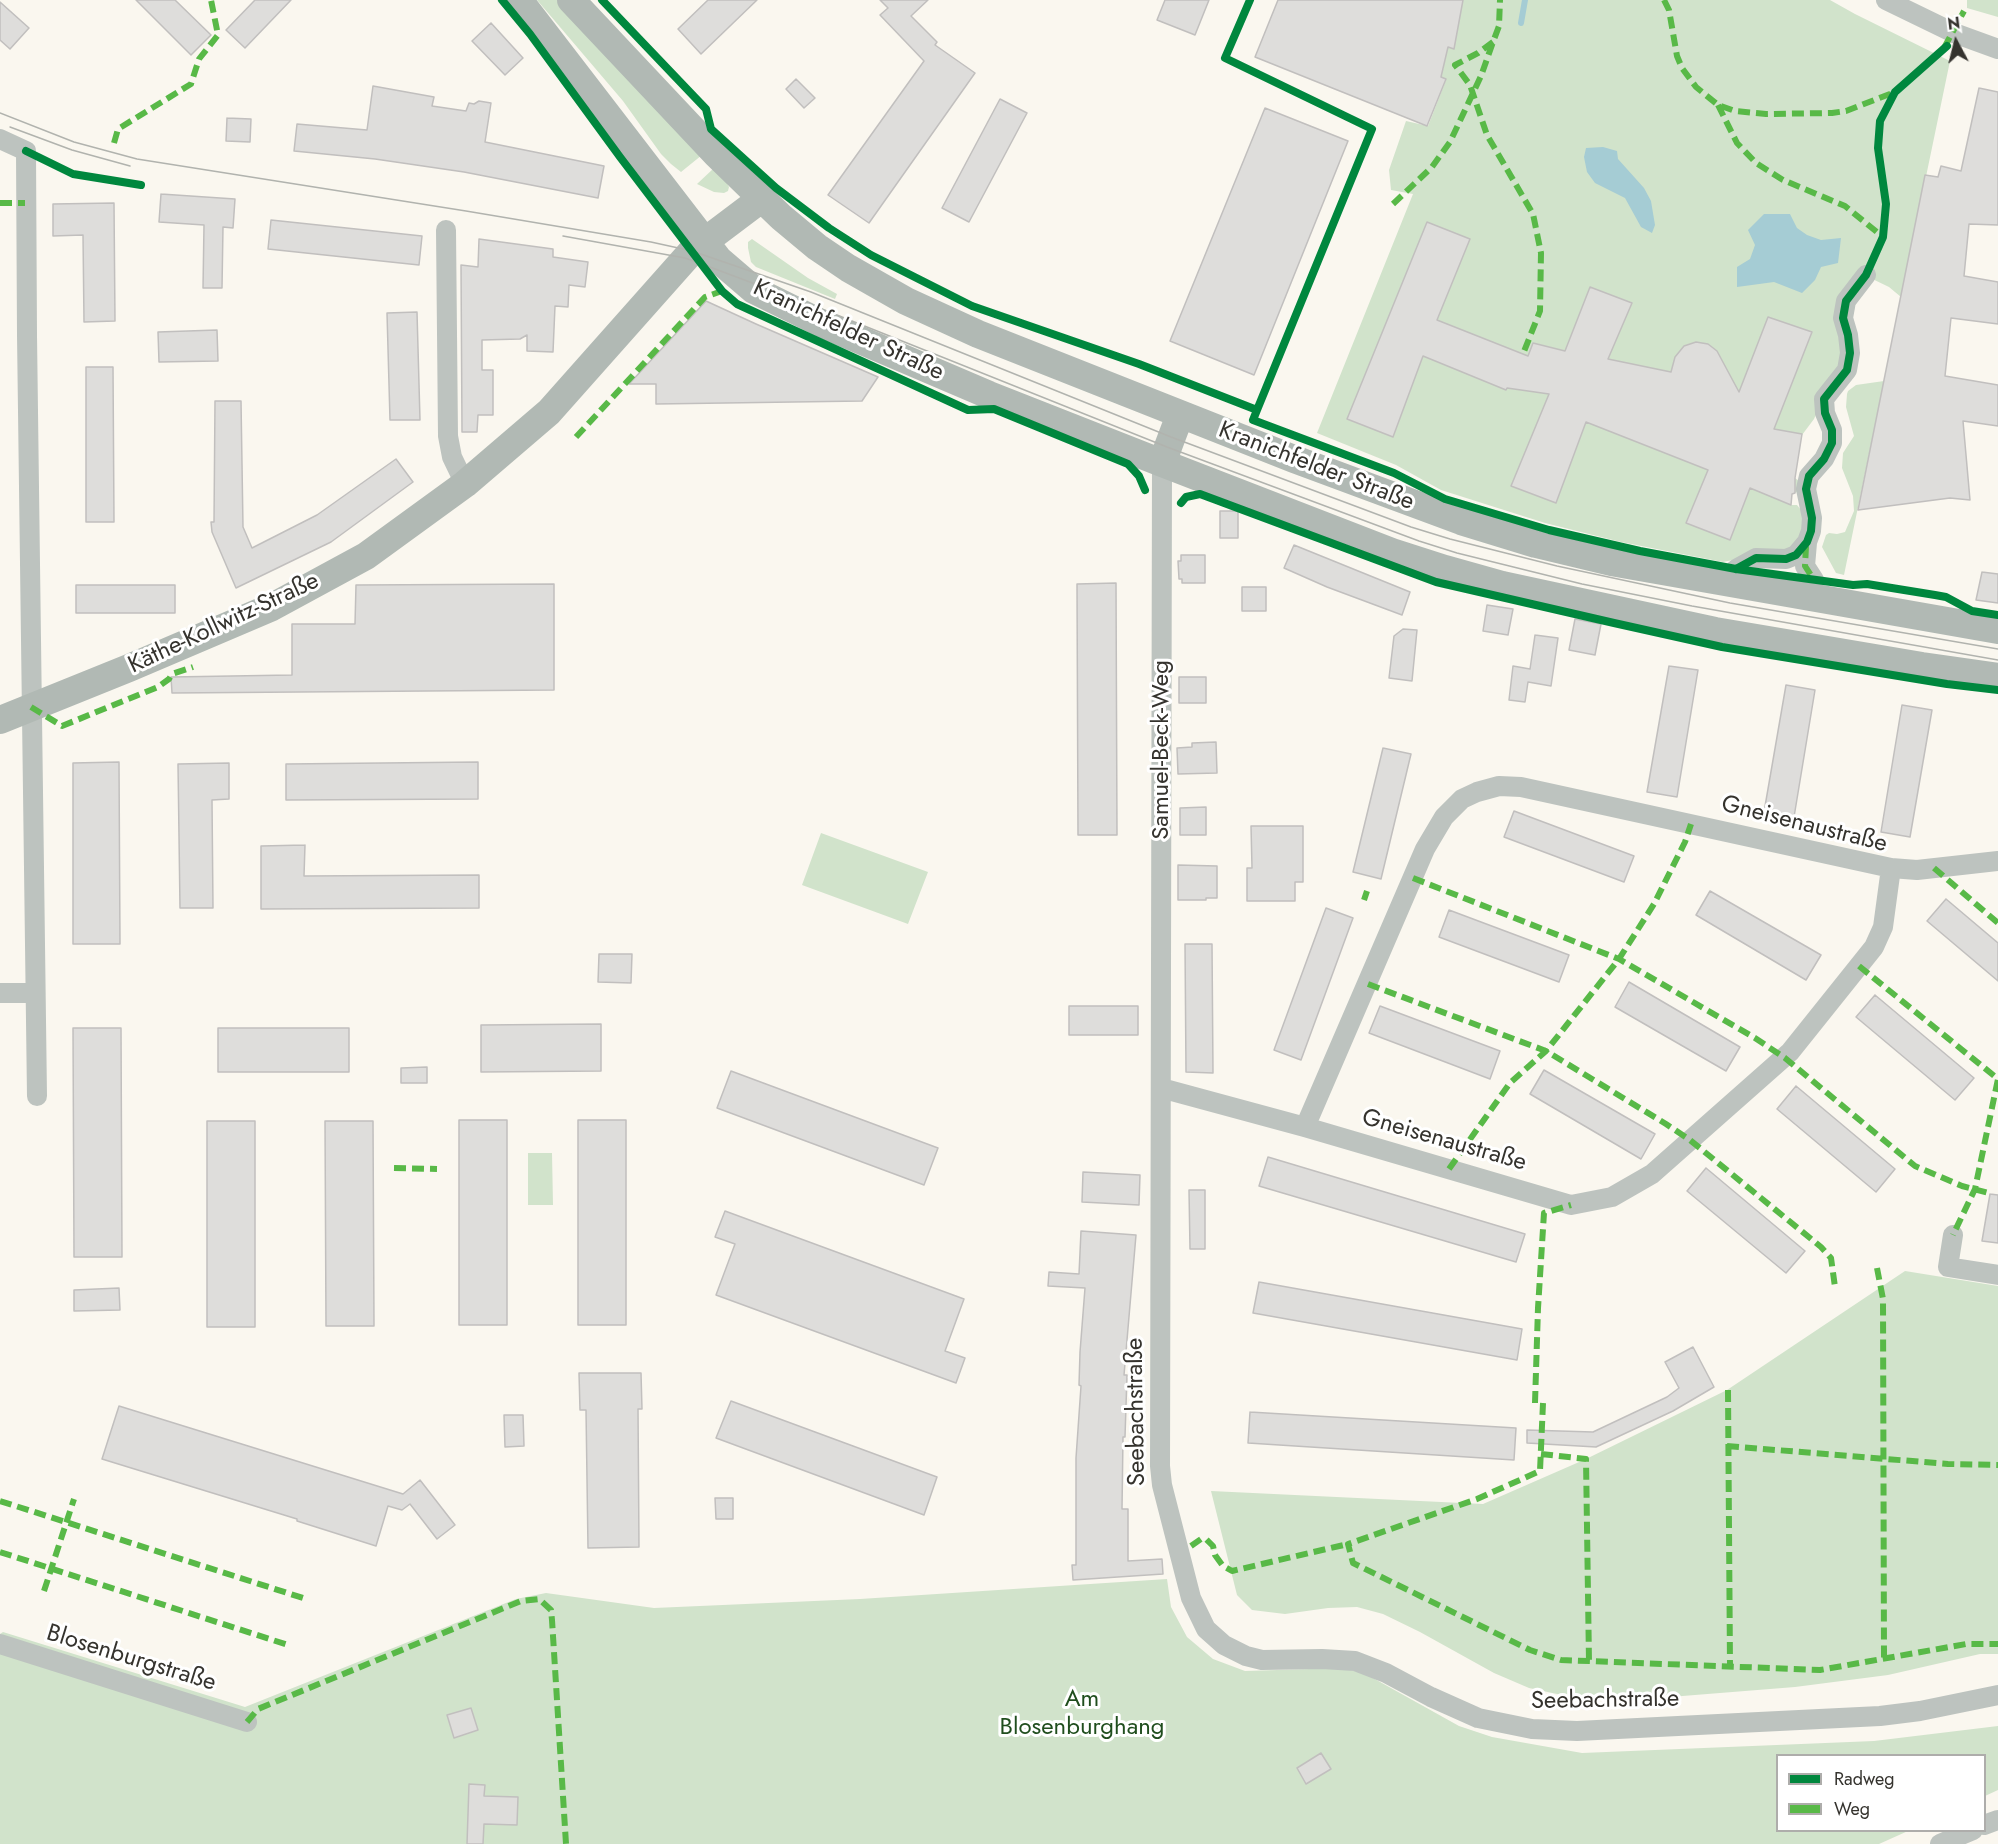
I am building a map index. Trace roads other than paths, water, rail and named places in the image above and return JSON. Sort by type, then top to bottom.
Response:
[{"type":"main road","name":"Kranichfelder Straße","points":[[519,0],[704,241],[735,276],[754,290],[783,306],[989,395],[1392,552],[1502,585],[1725,633],[1998,677]]},
{"type":"main road","name":"Kranichfelder Straße","points":[[571,0],[709,147],[761,199],[817,247],[848,268],[906,301],[978,334],[1180,415],[1443,515],[1536,544],[1611,562],[1998,630]]},
{"type":"main road","points":[[704,241],[761,199]]},
{"type":"main road","name":"Käthe-Kollwitz-Straße","points":[[0,720],[272,607],[366,555],[465,484],[549,412],[667,278],[704,241]]},
{"type":"main road","name":"Samuel-Beck-Weg","points":[[1162,464],[1180,415]]},
{"type":"street","points":[[1886,0],[1954,33],[1998,48]]},
{"type":"street","points":[[0,139],[26,151],[37,1096]]},
{"type":"street","points":[[446,230],[448,436],[452,457],[465,484]]},
{"type":"street","points":[[1814,580],[1804,566],[1812,518],[1808,503],[1809,476],[1824,459],[1832,443],[1832,429],[1825,413],[1824,399],[1847,370],[1850,353],[1843,318],[1846,301],[1866,275]]},
{"type":"street","name":"Samuel-Beck-Weg","points":[[1161,1088],[1162,464]]},
{"type":"street","points":[[1736,569],[1756,558],[1786,559],[1796,555],[1807,543]]},
{"type":"street","name":"Gneisenaustraße","points":[[1161,1088],[1305,1127],[1571,1205],[1612,1197],[1652,1174],[1790,1052],[1874,947],[1883,927],[1891,868],[1521,787],[1499,786],[1477,792],[1462,799],[1444,817],[1425,849],[1305,1127]]},
{"type":"street","points":[[1891,868],[1917,870],[1998,861]]},
{"type":"street","points":[[0,993],[35,993]]},
{"type":"street","name":"Seebachstraße","points":[[1161,1088],[1160,1466],[1162,1485],[1197,1614],[1206,1629],[1224,1645],[1246,1656],[1262,1660],[1322,1659],[1354,1662],[1386,1673],[1478,1718],[1532,1729],[1577,1731],[1880,1716],[1920,1711],[1998,1695]]},
{"type":"street","points":[[1953,1235],[1948,1267],[1998,1275]]},
{"type":"street","name":"Blosenburgstraße","points":[[0,1644],[247,1722]]},
{"type":"street","points":[[1940,1844],[1968,1832]]},
{"type":"water","points":[[1603,147],[1617,151],[1618,159],[1644,188],[1651,201],[1655,225],[1652,233],[1641,227],[1625,198],[1595,183],[1587,172],[1584,157],[1586,148]]},
{"type":"water","points":[[1764,214],[1790,214],[1797,228],[1821,240],[1841,238],[1838,263],[1821,267],[1815,280],[1802,293],[1774,282],[1737,287],[1737,267],[1750,259],[1755,245],[1748,230]]},
{"type":"waterway","points":[[1521,23],[1525,0]]},
{"type":"tram line","points":[[0,113],[74,142],[137,159],[466,211],[692,251],[811,292],[1171,437],[1411,527],[1450,539],[1557,566],[1730,603],[1998,649]]},
{"type":"tram line","points":[[10,127],[72,150],[130,166]]},
{"type":"tram line","points":[[563,236],[685,258],[702,264],[832,313],[1167,447],[1457,553],[1582,584],[1692,606],[1998,660]]},
{"type":"park label","name":"Am Blosenburghang","points":[[1082,1714]]}]
